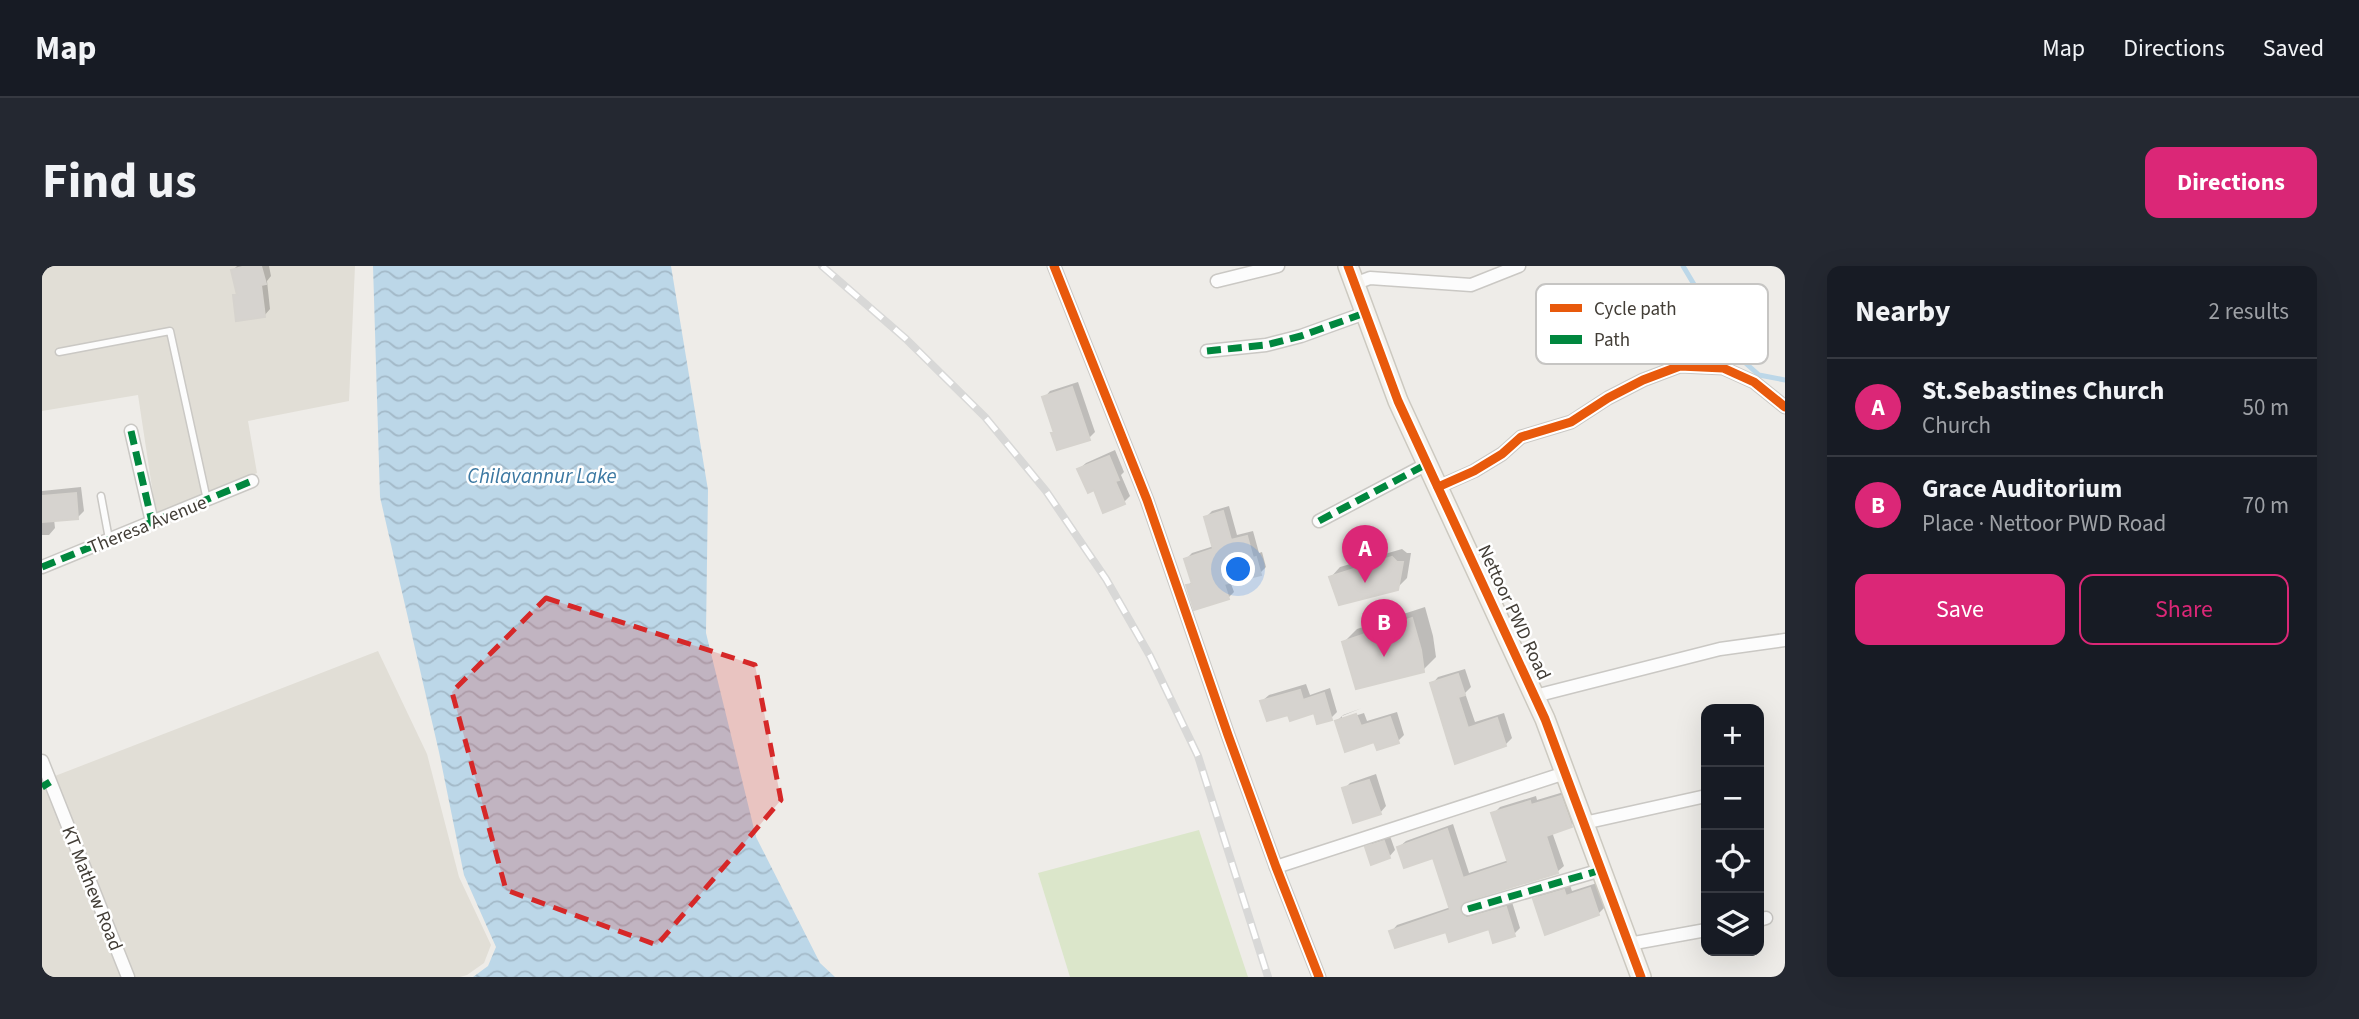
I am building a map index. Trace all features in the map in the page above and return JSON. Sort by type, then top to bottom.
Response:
[{"type":"street","points":[[1054,266],[1147,500],[1276,867],[1319,977]]},
{"type":"street","points":[[1217,281],[1278,266]]},
{"type":"street","points":[[1351,275],[1471,285],[1519,266]]},
{"type":"street","name":"Nettoor PWD Road","points":[[1351,275],[1398,401],[1535,696],[1641,977]]},
{"type":"street","points":[[1207,351],[1266,345],[1301,336],[1365,313]]},
{"type":"street","points":[[1438,487],[1474,471],[1502,454],[1521,437],[1571,422],[1643,380],[1680,366],[1723,368],[1754,382],[1785,407]]},
{"type":"street","points":[[131,431],[152,522]]},
{"type":"street","points":[[1319,521],[1427,464]]},
{"type":"street","name":"Theresa Avenue","points":[[42,566],[252,481]]},
{"type":"street","points":[[1535,696],[1720,649],[1785,640]]},
{"type":"street","name":"KT Mathew Road","points":[[42,761],[46,784],[128,977]]},
{"type":"street","points":[[1276,867],[1565,773]]},
{"type":"street","points":[[1584,823],[1701,797]]},
{"type":"street","points":[[1468,909],[1601,870]]},
{"type":"street","points":[[1629,944],[1701,931]]},
{"type":"lane","points":[[59,352],[170,331],[207,500]]},
{"type":"lane","points":[[101,496],[109,539]]},
{"type":"highlighted area","points":[[546,598],[755,665],[781,800],[657,945],[506,890],[452,692]]},
{"type":"shaded area","points":[[42,266],[355,266],[349,401],[248,421],[257,473],[156,514],[138,395],[42,411]]},
{"type":"shaded area","points":[[378,651],[427,754],[459,877],[491,945],[484,963],[460,977],[42,977],[42,781]]},
{"type":"green space","points":[[1199,830],[1248,977],[1070,977],[1038,873]]},
{"type":"water","name":"Chilavannur Lake","points":[[373,266],[671,266],[708,490],[706,633],[756,837],[820,963],[835,977],[473,977],[488,966],[496,947],[464,875],[439,752],[380,497]]},
{"type":"building","points":[[261,266],[266,284],[261,285],[265,317],[236,321],[233,295],[237,295],[231,270]]},
{"type":"building","points":[[1072,387],[1090,440],[1057,450],[1042,397]]},
{"type":"building","points":[[1109,456],[1119,480],[1115,481],[1125,504],[1103,513],[1094,490],[1088,493],[1077,469]]},
{"type":"building","points":[[76,493],[78,519],[42,522],[42,496]]},
{"type":"building","points":[[1223,511],[1231,540],[1247,536],[1261,575],[1224,584],[1229,599],[1194,610],[1186,585],[1192,584],[1184,559],[1213,549],[1204,517]]},
{"type":"building","points":[[1392,557],[1397,562],[1403,562],[1398,590],[1339,605],[1329,577]]},
{"type":"building","points":[[1412,618],[1424,672],[1356,689],[1342,642]]},
{"type":"building","points":[[1458,674],[1465,695],[1458,697],[1468,728],[1497,718],[1506,746],[1455,764],[1430,683]]},
{"type":"building","points":[[1300,690],[1303,700],[1324,693],[1332,720],[1317,724],[1314,713],[1290,721],[1288,715],[1267,721],[1260,701]]},
{"type":"building","points":[[1356,714],[1361,726],[1390,717],[1399,743],[1377,750],[1374,742],[1345,752],[1335,721]]},
{"type":"building","points":[[1369,780],[1381,814],[1353,823],[1342,788]]},
{"type":"building","points":[[1561,796],[1572,827],[1546,836],[1558,873],[1466,901],[1460,906],[1462,915],[1467,918],[1506,907],[1515,936],[1493,943],[1489,929],[1449,942],[1446,932],[1395,948],[1389,931],[1450,910],[1433,858],[1404,868],[1397,847],[1447,829],[1463,878],[1508,863],[1491,813],[1530,801],[1531,805]]},
{"type":"building","points":[[1384,841],[1390,858],[1371,865],[1365,847]]},
{"type":"building","points":[[1590,888],[1599,915],[1545,935],[1533,899],[1564,890],[1566,896]]},
{"type":"waterway","points":[[1683,266],[1694,284]]},
{"type":"waterway","points":[[1747,364],[1759,375],[1785,380]]},
{"type":"railway","points":[[822,266],[906,339],[985,417],[1046,491],[1106,579],[1150,656],[1198,756],[1268,977]]},
{"type":"marked path","points":[[1207,351],[1266,345],[1301,336],[1365,313]]},
{"type":"marked path","points":[[131,431],[152,522]]},
{"type":"marked path","points":[[1319,521],[1427,464]]},
{"type":"marked path","points":[[42,567],[252,481]]},
{"type":"marked path","points":[[42,787],[50,782]]},
{"type":"marked path","points":[[1468,909],[1601,870]]},
{"type":"cycle path","points":[[1054,266],[1147,500],[1228,735],[1319,977]]},
{"type":"cycle path","points":[[1348,266],[1398,401],[1545,719],[1641,977]]},
{"type":"cycle path","points":[[1438,487],[1474,471],[1502,454],[1521,437],[1571,422],[1643,380],[1680,366],[1723,368],[1754,382],[1785,407]]},
{"type":"place","name":"St.Sebastines Church","points":[[1365,583]]},
{"type":"place","name":"Grace Auditorium","points":[[1384,657]]}]
